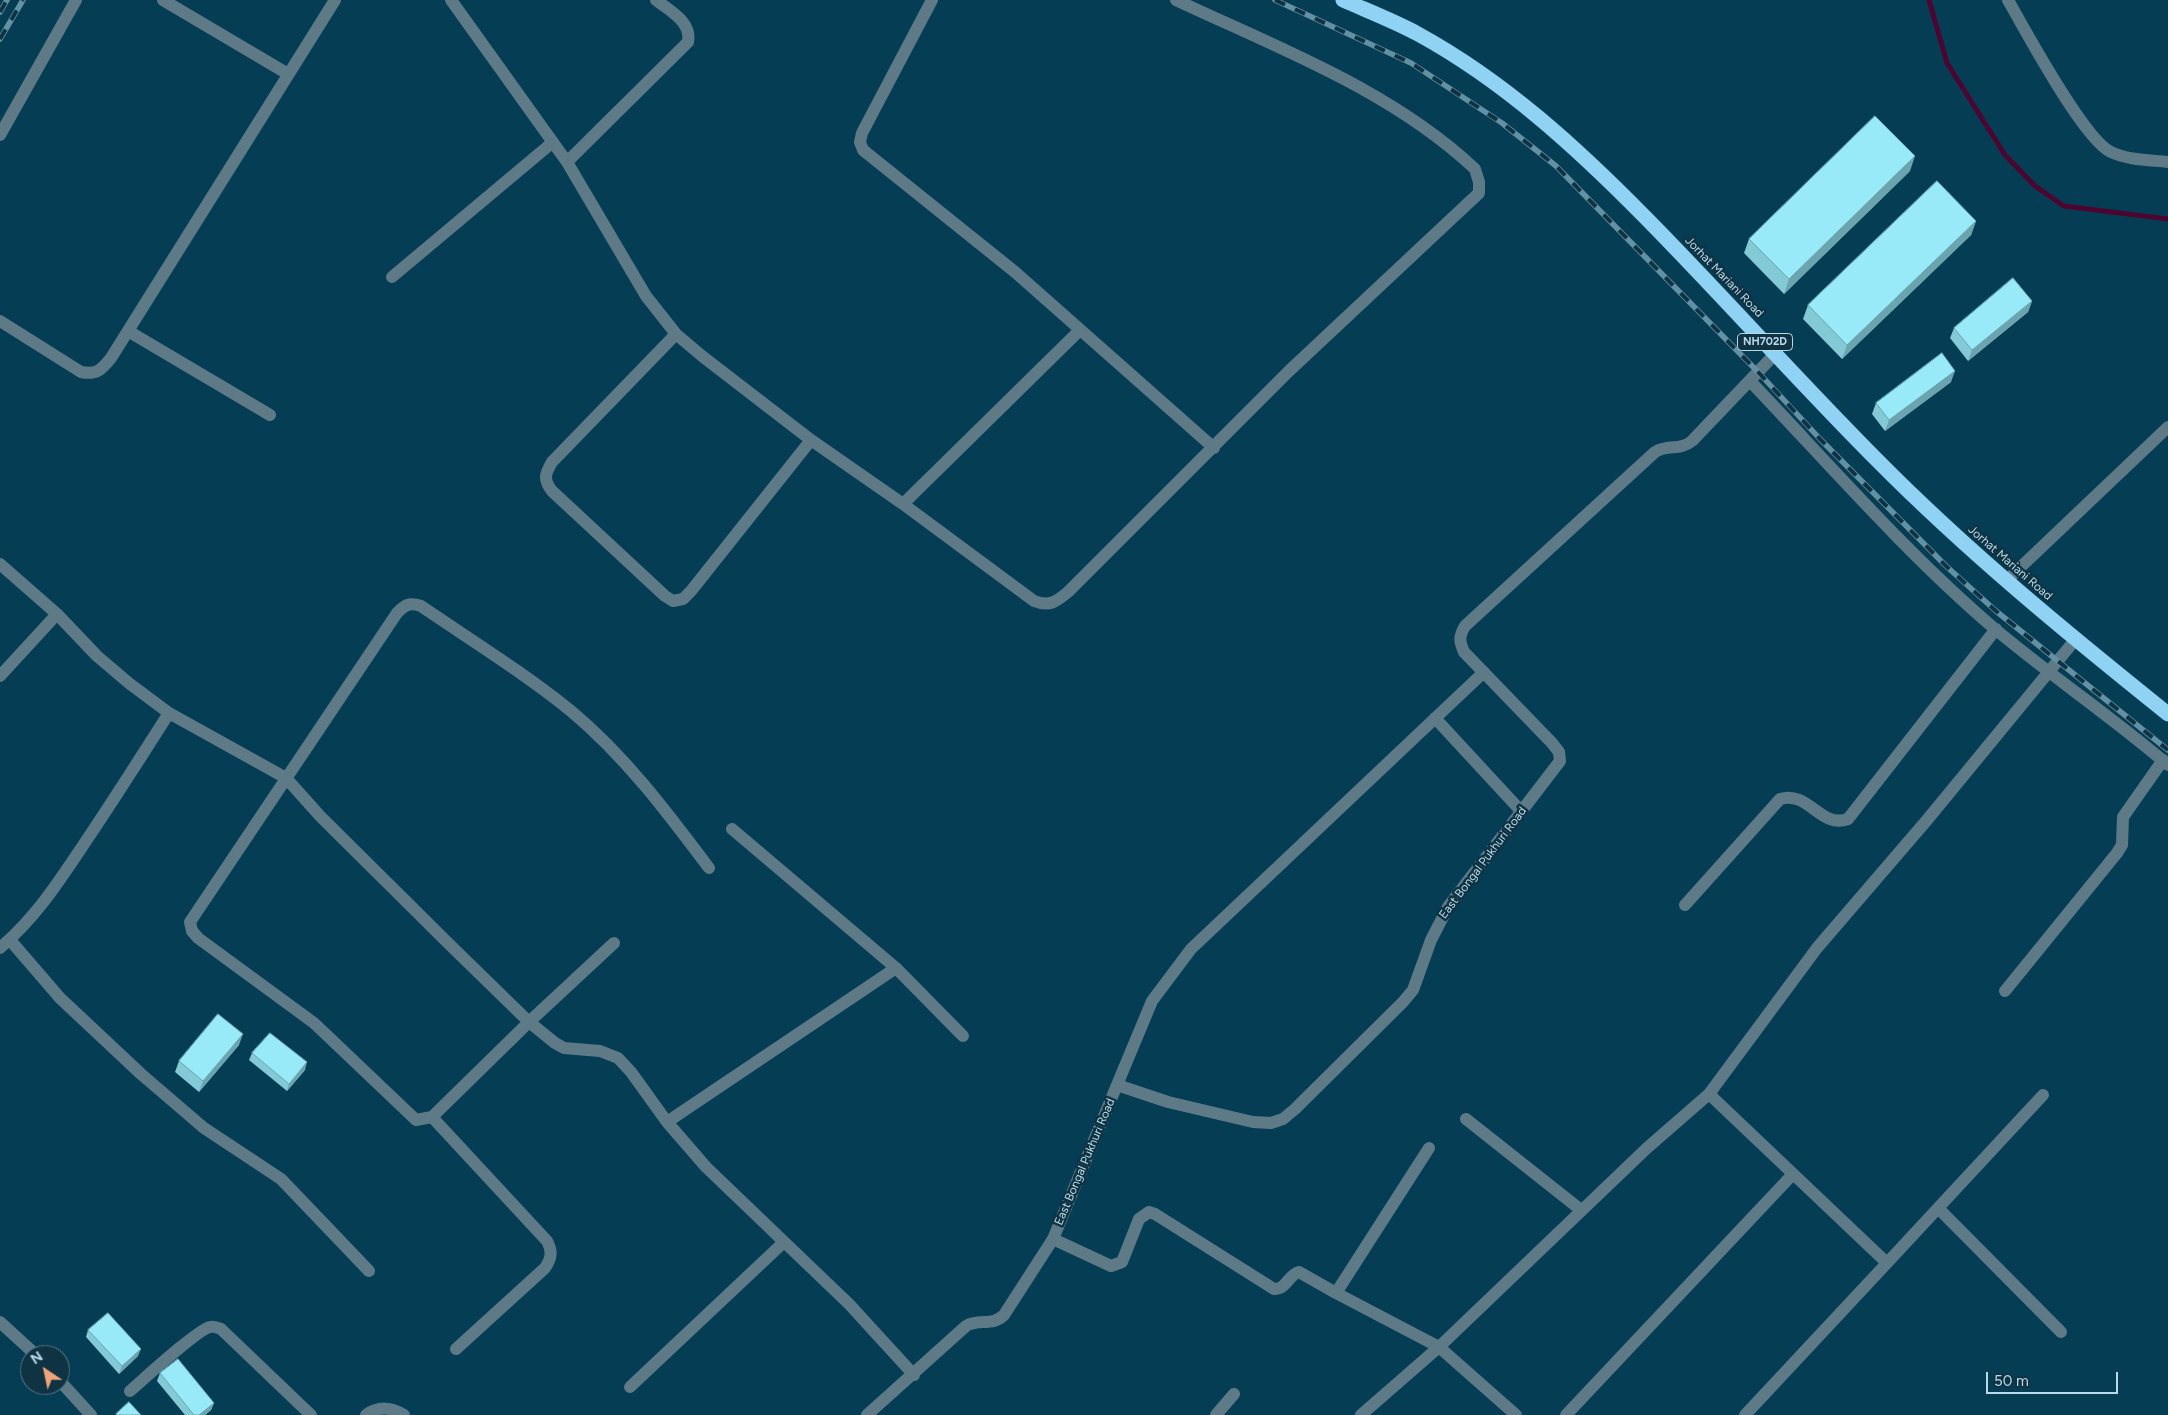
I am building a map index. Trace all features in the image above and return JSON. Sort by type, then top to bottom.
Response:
[{"type":"highway","name":"Jorhat Mariani Road","points":[[1343,0],[1418,34],[1470,67],[1552,128],[1660,232],[1932,514],[2075,640],[2168,714]]},
{"type":"street","points":[[0,135],[76,0]]},
{"type":"street","points":[[163,0],[288,74]]},
{"type":"street","points":[[0,321],[81,372],[92,374],[99,372],[111,358],[335,0]]},
{"type":"street","points":[[451,0],[567,162],[646,296],[676,334],[811,440],[904,504],[1034,602],[1044,605],[1055,602],[1068,592],[1289,371],[1479,193],[1479,182],[1475,169],[1383,101],[1325,70],[1176,0]]},
{"type":"street","points":[[567,162],[688,42],[690,33],[687,27],[656,0]]},
{"type":"street","points":[[932,0],[862,133],[860,142],[863,150],[1015,272],[1214,448]]},
{"type":"street","points":[[2008,0],[2083,125],[2102,146],[2111,152],[2123,156],[2168,162]]},
{"type":"street","points":[[392,277],[553,142]]},
{"type":"street","points":[[904,504],[1080,330]]},
{"type":"street","points":[[128,331],[270,415]]},
{"type":"street","points":[[676,334],[552,462],[545,473],[546,482],[552,491],[665,596],[673,601],[682,599],[691,591],[811,440]]},
{"type":"street","name":"East Bongal Pukhuri Road","points":[[867,1415],[914,1375],[966,1326],[975,1322],[995,1322],[1004,1315],[1053,1239],[1117,1085],[1168,1102],[1253,1122],[1271,1123],[1283,1119],[1374,1033],[1413,990],[1431,940],[1441,919],[1560,761],[1559,752],[1464,652],[1460,642],[1460,635],[1465,626],[1655,452],[1664,447],[1677,448],[1687,446],[1776,354]]},
{"type":"street","points":[[1750,381],[1900,540],[1996,629],[2165,762],[2122,817],[2122,845],[2117,853],[2005,991]]},
{"type":"street","points":[[2006,581],[2168,427]]},
{"type":"street","points":[[0,564],[56,614],[97,656],[169,713],[286,778],[327,822],[529,1022],[564,1048],[600,1051],[618,1058],[631,1072],[667,1122],[706,1166],[849,1304],[914,1375]]},
{"type":"street","points":[[614,943],[529,1022],[432,1117],[422,1120],[411,1116],[314,1023],[198,938],[192,931],[190,922],[397,613],[404,606],[412,603],[421,606],[572,712],[640,779],[709,868]]},
{"type":"street","points":[[0,676],[56,614]]},
{"type":"street","points":[[1685,905],[1780,799],[1790,796],[1800,799],[1828,820],[1838,823],[1848,819],[1996,629]]},
{"type":"street","points":[[1361,1415],[1439,1347],[1581,1210],[1709,1094],[1817,948],[1927,820],[2075,640]]},
{"type":"street","points":[[1117,1085],[1152,1001],[1191,949],[1484,672]]},
{"type":"street","points":[[169,713],[44,903],[28,923],[5,944],[134,1067],[204,1128],[281,1179],[369,1271]]},
{"type":"street","points":[[1435,718],[1521,811]]},
{"type":"street","points":[[732,829],[896,968],[963,1036]]},
{"type":"street","points":[[667,1122],[896,968]]},
{"type":"street","points":[[1709,1094],[1887,1263]]},
{"type":"street","points":[[1745,1415],[2043,1095]]},
{"type":"street","points":[[432,1117],[548,1241],[551,1248],[550,1259],[545,1268],[456,1349]]},
{"type":"street","points":[[1466,1119],[1581,1210]]},
{"type":"street","points":[[1336,1293],[1429,1148]]},
{"type":"street","points":[[1566,1415],[1793,1174]]},
{"type":"street","points":[[1938,1208],[2060,1332]]},
{"type":"street","points":[[1053,1239],[1111,1266],[1117,1266],[1122,1262],[1139,1219],[1149,1212],[1155,1214],[1274,1289],[1285,1285],[1293,1274],[1298,1272],[1439,1347],[1516,1415]]},
{"type":"street","points":[[630,1387],[784,1242]]},
{"type":"street","points":[[0,1322],[25,1345]]},
{"type":"street","points":[[130,1390],[210,1326],[221,1329],[311,1415]]},
{"type":"street","points":[[70,1393],[91,1415]]},
{"type":"street","points":[[1216,1415],[1234,1394]]},
{"type":"street","points":[[366,1415],[383,1408],[397,1410],[404,1415]]},
{"type":"building","points":[[1875,116],[1915,156],[1789,279],[1749,239]]},
{"type":"building","points":[[1937,181],[1976,221],[1847,345],[1808,305]]},
{"type":"building","points":[[2013,278],[2032,301],[1972,350],[1954,328]]},
{"type":"building","points":[[1942,353],[1955,371],[1889,420],[1876,403]]},
{"type":"building","points":[[218,1014],[243,1034],[203,1081],[179,1061]]},
{"type":"building","points":[[270,1033],[307,1062],[289,1084],[252,1053]]},
{"type":"building","points":[[108,1313],[141,1349],[122,1366],[88,1330]]},
{"type":"building","points":[[178,1359],[214,1403],[199,1415],[194,1415],[160,1373]]},
{"type":"building","points":[[129,1402],[141,1415],[116,1414]]},
{"type":"waterway","points":[[1929,0],[1947,63],[2005,155],[2035,186],[2064,206],[2168,219]]},
{"type":"railway","points":[[0,12],[7,0]]},
{"type":"railway","points":[[0,39],[23,0]]},
{"type":"railway","points":[[1275,0],[1411,63],[1502,123],[1556,166],[1759,373],[1820,439],[1946,566],[1996,611],[2168,750]]}]
